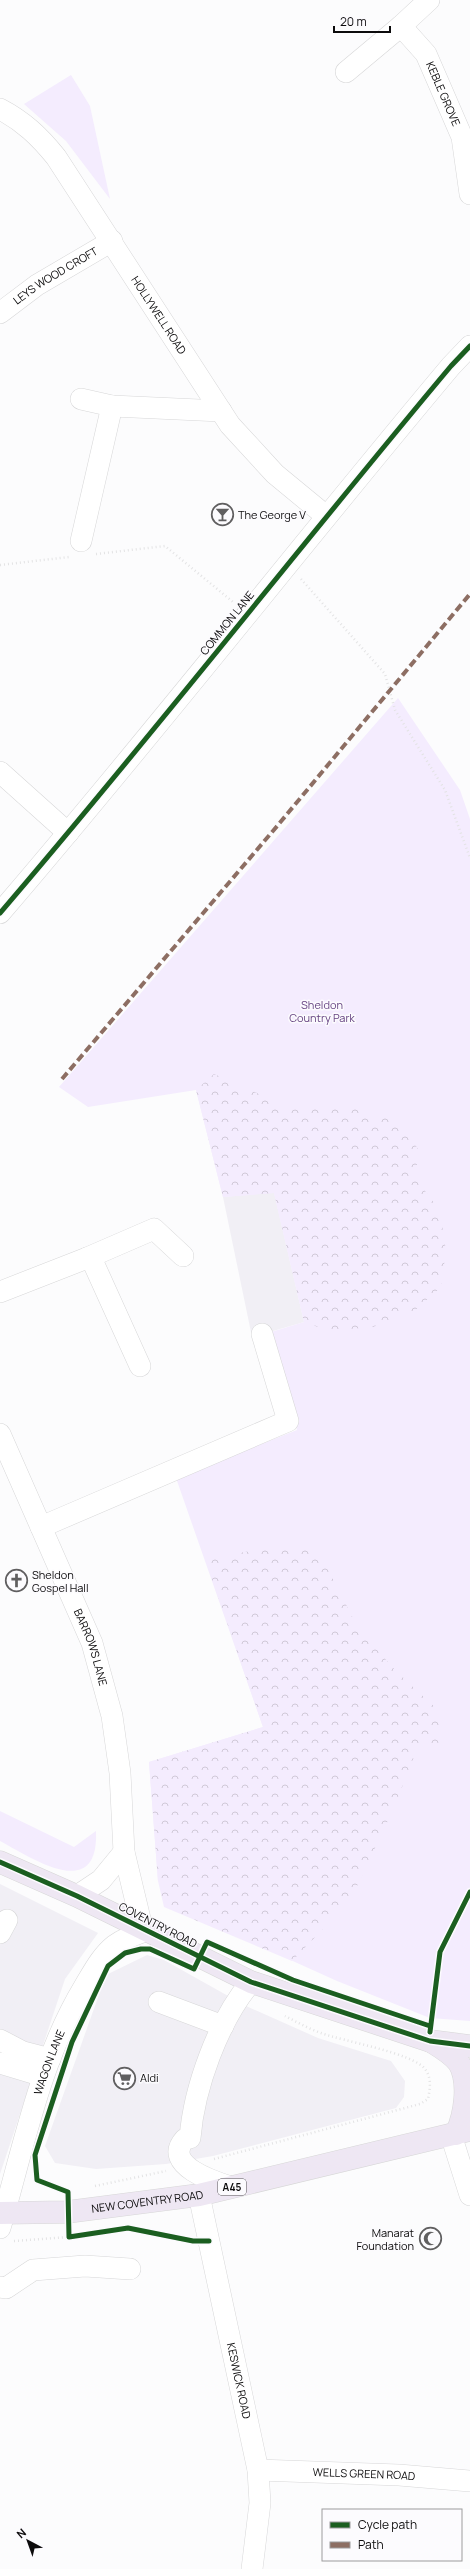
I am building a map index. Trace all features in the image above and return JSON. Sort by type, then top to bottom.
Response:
[{"type":"highway","name":"COVENTRY ROAD","points":[[0,1862],[77,1896],[251,1982],[430,2041],[470,2046]]},
{"type":"highway","points":[[430,2041],[450,2054],[460,2064],[466,2078],[467,2094],[459,2133]]},
{"type":"highway","name":"NEW COVENTRY ROAD","points":[[3,2224],[67,2212],[199,2195],[459,2133]]},
{"type":"street","points":[[346,72],[401,26],[429,0]]},
{"type":"street","name":"KEBLE GROVE","points":[[401,26],[426,54],[462,137],[470,194]]},
{"type":"street","name":"HOLLYWELL ROAD","points":[[0,109],[19,119],[40,137],[112,241],[230,425],[275,474],[326,516]]},
{"type":"street","name":"LEYS WOOD CROFT","points":[[0,313],[37,285],[112,241]]},
{"type":"street","name":"COMMON LANE","points":[[0,913],[164,718],[326,516],[470,346]]},
{"type":"street","points":[[81,399],[112,406],[220,411]]},
{"type":"street","points":[[82,551],[112,406]]},
{"type":"street","points":[[0,772],[68,834]]},
{"type":"street","points":[[0,1292],[87,1258],[154,1229],[183,1256]]},
{"type":"street","points":[[87,1258],[92,1260],[140,1366]]},
{"type":"street","points":[[41,1527],[288,1421],[262,1334]]},
{"type":"street","name":"BARROWS LANE","points":[[0,1434],[92,1643],[112,1716],[120,1773],[124,1852],[145,1929]]},
{"type":"street","points":[[77,1896],[101,1880],[124,1852]]},
{"type":"street","name":"WAGON LANE","points":[[3,2224],[46,2067],[64,2024],[99,1962],[114,1946],[145,1929]]},
{"type":"street","points":[[231,2187],[202,2177],[186,2166],[180,2152],[181,2142],[190,2138],[191,2120],[201,2085],[227,2017],[251,1982]]},
{"type":"street","points":[[159,2002],[227,2017]]},
{"type":"street","points":[[0,2040],[23,2052],[46,2067]]},
{"type":"street","points":[[0,2063],[46,2067]]},
{"type":"street","points":[[459,2133],[470,2195]]},
{"type":"street","name":"KESWICK ROAD","points":[[199,2195],[258,2470],[260,2503],[252,2569]]},
{"type":"street","points":[[0,2287],[6,2288],[33,2270],[85,2266],[130,2269]]},
{"type":"street","name":"WELLS GREEN ROAD","points":[[258,2470],[399,2475],[470,2481]]},
{"type":"path","points":[[0,565],[82,551],[165,546],[247,613]]},
{"type":"path","points":[[288,564],[385,674],[394,710],[445,790],[470,858]]},
{"type":"path","points":[[90,2187],[186,2166],[352,2124],[420,2104],[428,2099],[430,2080],[425,2069],[415,2062],[377,2049],[321,2034],[280,2014]]},
{"type":"path","points":[[3,2224],[69,2237]]},
{"type":"shaded area","points":[[274,1192],[304,1322],[252,1337],[223,1197]]},
{"type":"shaded area","points":[[0,1884],[98,1933],[65,1979],[0,2174]]},
{"type":"shaded area","points":[[147,1955],[164,1960],[246,2006],[318,2038],[391,2061],[405,2081],[404,2097],[396,2108],[213,2156],[166,2164],[96,2169],[55,2163],[45,2146],[106,1975]]},
{"type":"green space","points":[[71,75],[90,106],[110,199],[66,141],[24,104]]},
{"type":"green space","name":"Sheldon Country Park","points":[[398,698],[460,790],[470,819],[470,2021],[430,2018],[337,1981],[226,1931],[158,1881],[149,1762],[263,1727],[176,1478],[297,1430],[271,1332],[304,1322],[274,1193],[223,1197],[196,1090],[88,1107],[59,1087]]},
{"type":"green space","points":[[214,1074],[257,1093],[283,1111],[324,1105],[356,1109],[399,1121],[420,1152],[414,1176],[440,1211],[446,1251],[441,1287],[413,1312],[373,1327],[329,1331],[304,1322],[274,1193],[223,1197],[196,1090]]},
{"type":"green space","points":[[278,1546],[319,1552],[358,1628],[395,1670],[438,1710],[441,1742],[417,1749],[393,1810],[350,1901],[292,1961],[164,1907],[158,1881],[149,1762],[263,1727],[205,1559]]},
{"type":"green space","points":[[0,1811],[74,1847],[96,1831],[94,1853],[87,1865],[76,1871],[62,1870],[46,1865],[0,1841]]},
{"type":"marked path","points":[[62,1079],[278,825],[470,594]]},
{"type":"cycle path","points":[[0,913],[114,777],[394,434],[451,366],[470,346]]},
{"type":"cycle path","points":[[0,1862],[77,1896],[251,1982],[430,2041],[470,2046]]},
{"type":"cycle path","points":[[430,2032],[440,1952],[470,1892]]},
{"type":"cycle path","points":[[209,2241],[193,2241],[128,2228],[69,2237],[68,2192],[37,2180],[35,2155],[72,2042],[108,1966],[125,1953],[141,1949],[150,1949],[194,1969],[207,1942],[293,1980],[430,2026]]},
{"type":"place","name":"The George V","points":[[222,515]]},
{"type":"place","name":"Sheldon Gospel Hall","points":[[16,1581]]},
{"type":"place","name":"Aldi","points":[[124,2078]]},
{"type":"place","name":"Manarat Foundation","points":[[430,2239]]}]
